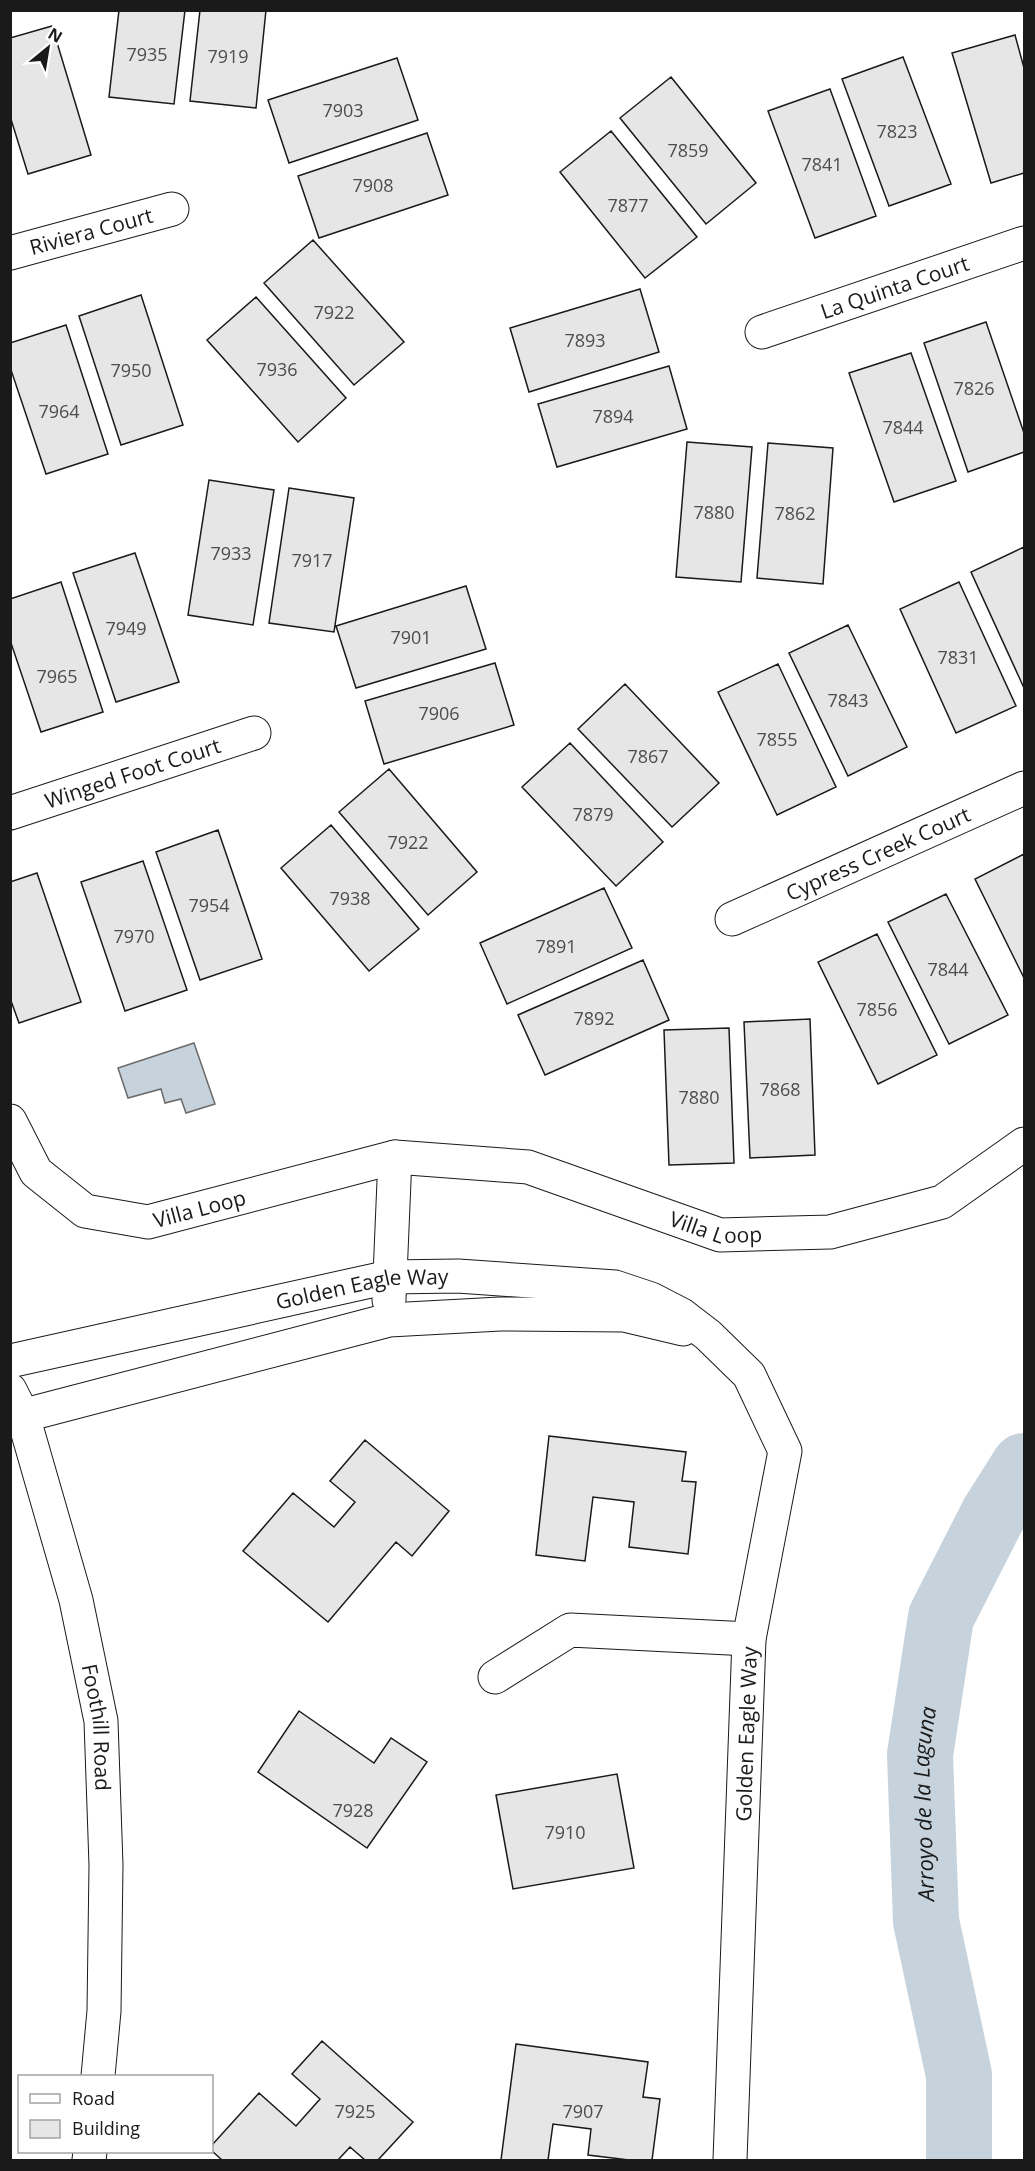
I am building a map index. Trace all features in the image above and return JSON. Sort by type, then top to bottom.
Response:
[{"type":"street","name":"Riviera Court","points":[[10,254],[172,209]]},
{"type":"street","name":"La Quinta Court","points":[[762,332],[1024,243]]},
{"type":"street","name":"Winged Foot Court","points":[[10,813],[254,733]]},
{"type":"street","name":"Cypress Creek Court","points":[[732,919],[1024,788]]},
{"type":"street","name":"Villa Loop","points":[[10,1121],[36,1172],[85,1211],[148,1222],[395,1157],[528,1167],[720,1235],[830,1232],[942,1202],[1024,1144]]},
{"type":"street","points":[[389,1320],[395,1157]]},
{"type":"street","name":"Golden Eagle Way","points":[[10,1361],[389,1277],[458,1276],[615,1287],[661,1304],[682,1315],[708,1335],[749,1375],[785,1451],[749,1639],[730,2160]]},
{"type":"street","name":"Golden Eagle Way","points":[[15,1408],[389,1320],[500,1314],[624,1316],[708,1335]]},
{"type":"street","name":"Foothill Road","points":[[15,1408],[76,1600],[101,1721],[106,1865],[105,2011],[98,2075]]},
{"type":"street","points":[[495,1677],[570,1630],[749,1639]]},
{"type":"shaded area","points":[[194,1043],[215,1104],[186,1113],[181,1099],[165,1103],[161,1089],[128,1098],[118,1068]]},
{"type":"building","points":[[119,10],[185,10],[174,104],[109,97]]},
{"type":"building","points":[[200,10],[266,10],[256,108],[190,101]]},
{"type":"building","points":[[52,26],[91,155],[28,174],[10,116],[10,38]]},
{"type":"building","points":[[1015,35],[1024,68],[1024,173],[991,183],[952,53]]},
{"type":"building","points":[[903,57],[951,184],[889,206],[842,79]]},
{"type":"building","points":[[397,58],[418,120],[289,163],[268,100]]},
{"type":"building","points":[[671,77],[756,183],[706,224],[620,118]]},
{"type":"building","points":[[830,89],[876,216],[815,238],[768,111]]},
{"type":"building","points":[[611,131],[697,237],[645,278],[560,172]]},
{"type":"building","points":[[427,133],[448,195],[319,238],[298,176]]},
{"type":"building","points":[[313,240],[404,342],[354,385],[264,283]]},
{"type":"building","points":[[640,289],[659,352],[529,392],[510,328]]},
{"type":"building","points":[[141,295],[183,425],[121,445],[79,316]]},
{"type":"building","points":[[256,297],[346,398],[298,442],[207,340]]},
{"type":"building","points":[[986,322],[1024,433],[1024,452],[968,472],[924,343]]},
{"type":"building","points":[[66,325],[108,454],[46,474],[10,367],[10,343]]},
{"type":"building","points":[[911,353],[956,481],[894,502],[849,373]]},
{"type":"building","points":[[669,366],[687,429],[557,467],[538,404]]},
{"type":"building","points":[[687,442],[752,447],[741,582],[676,577]]},
{"type":"building","points":[[768,443],[833,448],[823,584],[757,578]]},
{"type":"building","points":[[209,480],[274,490],[253,625],[188,615]]},
{"type":"building","points":[[289,488],[354,498],[334,632],[269,623]]},
{"type":"building","points":[[1024,547],[1024,688],[971,572]]},
{"type":"building","points":[[135,553],[179,682],[116,702],[73,573]]},
{"type":"building","points":[[61,582],[103,712],[41,732],[10,640],[10,599]]},
{"type":"building","points":[[959,582],[1016,706],[956,733],[900,609]]},
{"type":"building","points":[[466,586],[486,649],[356,688],[336,626]]},
{"type":"building","points":[[848,625],[907,747],[848,776],[789,653]]},
{"type":"building","points":[[495,663],[514,725],[384,764],[365,701]]},
{"type":"building","points":[[778,664],[836,787],[777,815],[718,692]]},
{"type":"building","points":[[625,684],[719,783],[672,827],[578,729]]},
{"type":"building","points":[[570,743],[663,842],[616,886],[522,787]]},
{"type":"building","points":[[389,769],[477,872],[428,915],[339,812]]},
{"type":"building","points":[[331,825],[419,929],[369,971],[281,868]]},
{"type":"building","points":[[218,830],[262,959],[200,980],[156,852]]},
{"type":"building","points":[[1024,854],[1024,978],[975,879]]},
{"type":"building","points":[[143,861],[187,990],[125,1011],[81,882]]},
{"type":"building","points":[[37,873],[81,1002],[19,1023],[10,998],[10,882]]},
{"type":"building","points":[[604,888],[632,948],[507,1004],[480,943]]},
{"type":"building","points":[[946,894],[1008,1015],[949,1044],[888,922]]},
{"type":"building","points":[[877,934],[937,1055],[878,1084],[818,962]]},
{"type":"building","points":[[643,960],[669,1020],[545,1075],[518,1015]]},
{"type":"building","points":[[810,1019],[815,1155],[750,1158],[744,1022]]},
{"type":"building","points":[[729,1028],[734,1163],[669,1165],[664,1030]]},
{"type":"building","points":[[549,1436],[686,1452],[682,1481],[696,1482],[688,1554],[629,1547],[634,1502],[593,1497],[585,1561],[536,1555]]},
{"type":"building","points":[[365,1440],[449,1511],[412,1556],[396,1542],[328,1622],[243,1551],[293,1493],[334,1527],[355,1502],[330,1481]]},
{"type":"building","points":[[299,1711],[374,1763],[391,1738],[427,1762],[367,1848],[258,1772]]},
{"type":"building","points":[[617,1774],[634,1868],[513,1889],[496,1795]]},
{"type":"building","points":[[322,2041],[413,2122],[378,2160],[365,2160],[350,2147],[338,2160],[222,2160],[213,2152],[213,2144],[259,2093],[296,2126],[320,2099],[292,2074]]},
{"type":"building","points":[[516,2044],[648,2062],[643,2097],[660,2099],[652,2160],[588,2155],[591,2129],[553,2124],[548,2160],[501,2160]]},
{"type":"waterway","name":"Arroyo de la Laguna","points":[[959,2160],[959,2075],[926,1921],[920,1755],[941,1617],[993,1515],[1024,1466]]}]
